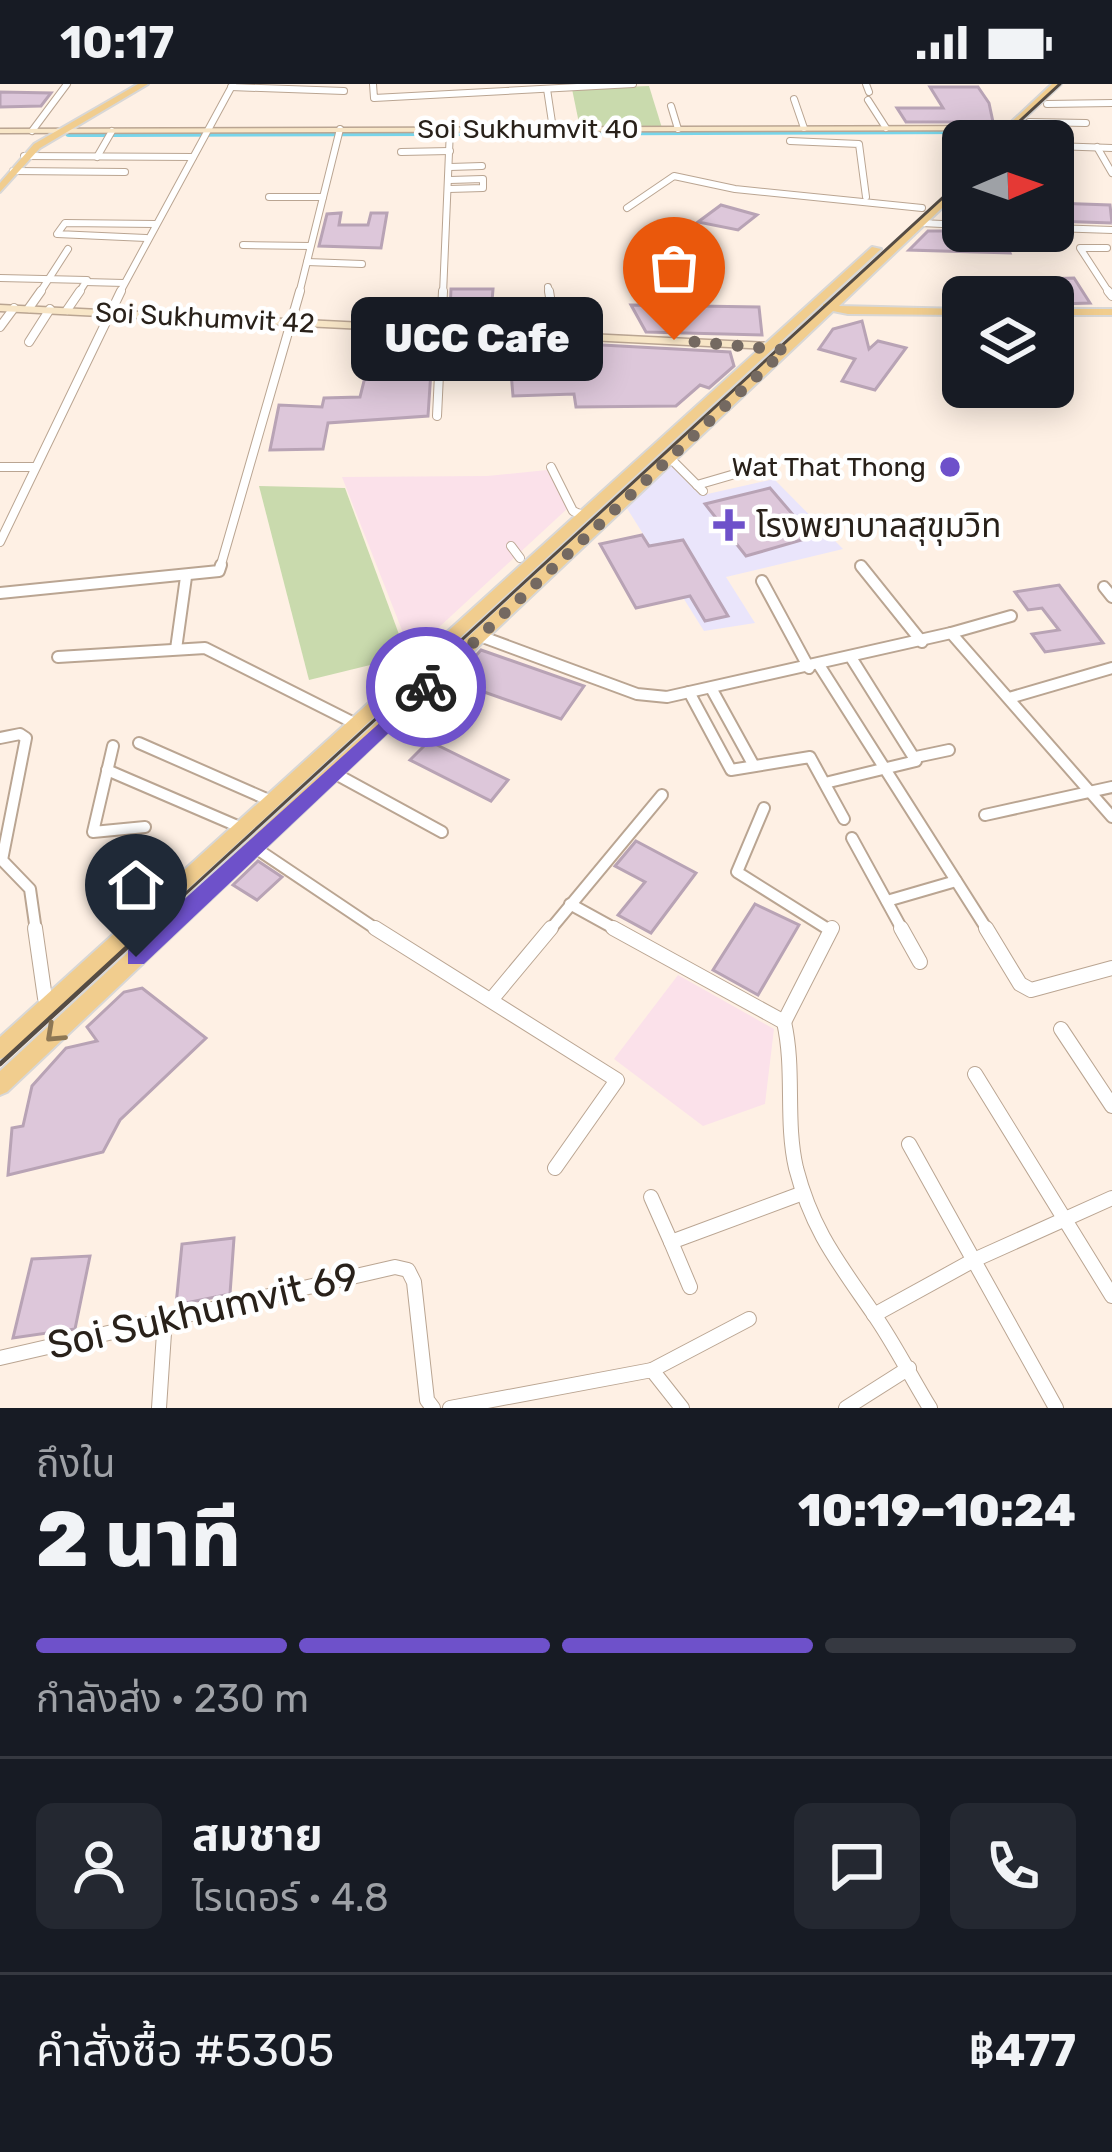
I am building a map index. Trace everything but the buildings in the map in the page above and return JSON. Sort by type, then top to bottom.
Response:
[{"type":"main road","points":[[0,188],[21,147],[128,84]]},
{"type":"main road","points":[[6,171],[144,84]]},
{"type":"main road","points":[[1023,120],[1057,84]]},
{"type":"main road","points":[[1031,120],[1069,84]]},
{"type":"main road","points":[[915,221],[942,189]]},
{"type":"main road","points":[[0,1085],[480,636],[770,346],[824,305],[942,200]]},
{"type":"main road","points":[[824,305],[942,311]]},
{"type":"main road","points":[[0,1050],[584,515],[670,458],[785,350],[824,305]]},
{"type":"main road","points":[[1074,312],[1112,312]]},
{"type":"main road","points":[[770,346],[785,350]]},
{"type":"main road","points":[[242,828],[254,847]]},
{"type":"street","points":[[32,131],[67,84]]},
{"type":"street","points":[[373,84],[374,98],[633,84]]},
{"type":"street","points":[[0,542],[146,238],[232,86],[344,91]]},
{"type":"street","points":[[547,88],[553,129]]},
{"type":"street","points":[[868,92],[886,128]]},
{"type":"street","points":[[794,98],[804,128]]},
{"type":"street","points":[[1047,104],[1112,104]]},
{"type":"street","points":[[671,106],[678,129]]},
{"type":"street","points":[[407,129],[408,116]]},
{"type":"street","points":[[1074,123],[1086,123]]},
{"type":"street","name":"Soi Sukhumvit 40","points":[[0,131],[942,128]]},
{"type":"street","points":[[97,157],[112,130]]},
{"type":"street","points":[[437,416],[450,131]]},
{"type":"street","points":[[0,593],[219,572],[292,322],[339,132]]},
{"type":"street","points":[[790,141],[859,144],[866,197]]},
{"type":"street","points":[[1074,146],[1112,148]]},
{"type":"street","points":[[1097,147],[1112,173]]},
{"type":"street","points":[[401,152],[450,151]]},
{"type":"street","points":[[24,156],[193,157]]},
{"type":"street","points":[[450,166],[482,166]]},
{"type":"street","points":[[6,171],[124,172]]},
{"type":"street","points":[[627,208],[674,176],[732,191],[866,197],[922,208]]},
{"type":"street","points":[[483,179],[483,188],[449,184],[483,179]]},
{"type":"street","points":[[269,197],[322,196]]},
{"type":"street","points":[[915,221],[942,223]]},
{"type":"street","points":[[146,238],[57,234],[68,223],[155,224]]},
{"type":"street","points":[[1074,229],[1112,230]]},
{"type":"street","points":[[243,245],[310,246]]},
{"type":"street","points":[[1107,248],[1080,248],[1112,296]]},
{"type":"street","points":[[29,308],[68,250]]},
{"type":"street","points":[[307,262],[362,264]]},
{"type":"street","points":[[0,290],[4,278],[124,284]]},
{"type":"street","points":[[67,310],[85,282]]},
{"type":"street","points":[[548,287],[556,335]]},
{"type":"street","points":[[0,326],[7,308]]},
{"type":"street","name":"Soi Sukhumvit 42","points":[[7,308],[770,346]]},
{"type":"street","points":[[29,342],[50,309]]},
{"type":"street","points":[[670,458],[700,488],[766,465]]},
{"type":"street","points":[[0,467],[35,467]]},
{"type":"street","points":[[551,467],[573,511],[584,515]]},
{"type":"street","points":[[511,546],[520,558]]},
{"type":"street","points":[[861,566],[922,642]]},
{"type":"street","points":[[176,649],[186,577]]},
{"type":"street","points":[[762,581],[814,666],[889,769],[1026,989],[1112,968]]},
{"type":"street","points":[[480,636],[637,694],[667,697],[852,659],[1011,616]]},
{"type":"street","points":[[950,633],[1112,817]]},
{"type":"street","points":[[58,657],[209,649],[356,724]]},
{"type":"street","points":[[852,659],[916,757]]},
{"type":"street","points":[[1009,698],[1112,668]]},
{"type":"street","points":[[711,688],[754,766]]},
{"type":"street","points":[[689,692],[729,767],[807,755],[844,819]]},
{"type":"street","points":[[0,738],[20,734],[26,738],[2,860],[30,889],[45,998],[51,1003]]},
{"type":"street","points":[[139,743],[271,802]]},
{"type":"street","points":[[112,746],[93,832],[145,827]]},
{"type":"street","points":[[916,757],[949,749]]},
{"type":"street","points":[[825,782],[913,764],[916,757]]},
{"type":"street","points":[[107,770],[242,828]]},
{"type":"street","points":[[334,773],[442,832]]},
{"type":"street","points":[[985,815],[1112,787]]},
{"type":"street","points":[[490,1000],[662,795]]},
{"type":"street","points":[[764,808],[736,872],[830,924],[832,934],[825,962],[784,1022],[791,1054],[794,1163],[830,1256],[874,1315],[930,1408]]},
{"type":"street","points":[[852,838],[920,962]]},
{"type":"street","points":[[254,847],[483,1000],[617,1080],[555,1168]]},
{"type":"street","points":[[886,901],[956,881]]},
{"type":"street","points":[[570,904],[784,1022]]},
{"type":"street","points":[[1061,1029],[1112,1106]]},
{"type":"street","points":[[975,1074],[1112,1296]]},
{"type":"street","points":[[908,1144],[1056,1408]]},
{"type":"street","points":[[671,1242],[803,1193]]},
{"type":"street","points":[[651,1198],[690,1287]]},
{"type":"street","points":[[874,1315],[974,1260],[1112,1198]]},
{"type":"street","name":"Soi Sukhumvit 69","points":[[0,1358],[395,1267],[408,1270],[414,1282],[427,1400],[433,1408]]},
{"type":"street","points":[[159,1408],[165,1318]]},
{"type":"street","points":[[450,1408],[652,1370],[748,1318]]},
{"type":"street","points":[[845,1408],[908,1368]]},
{"type":"street","points":[[652,1370],[682,1408]]},
{"type":"shaded area","name":"โรงพยาบาลสุขุมวิท","points":[[671,465],[703,495],[774,479],[843,549],[726,577],[755,623],[704,631],[623,502]]},
{"type":"shaded area","points":[[547,470],[568,508],[423,642],[407,643],[342,477],[487,476]]},
{"type":"shaded area","points":[[678,975],[774,1029],[765,1104],[703,1126],[614,1059]]},
{"type":"green space","points":[[649,86],[662,128],[580,128],[572,89]]},
{"type":"green space","points":[[259,486],[345,488],[407,656],[309,680]]},
{"type":"waterway","points":[[112,133],[942,130]]},
{"type":"waterway","points":[[69,133],[104,133]]},
{"type":"railway","points":[[1021,120],[1060,84]]},
{"type":"railway","points":[[145,931],[942,198]]},
{"type":"railway","points":[[0,1064],[148,928]]},
{"type":"way so far","points":[[426,687],[785,350],[674,340]]},
{"type":"place","name":"UCC Cafe","points":[[674,340]]},
{"type":"place","name":"Wat That Thong","points":[[950,467]]},
{"type":"place","name":"โรงพยาบาลสุขุมวิท","points":[[729,525]]},
{"type":"route","points":[[136,957],[426,687]]}]
